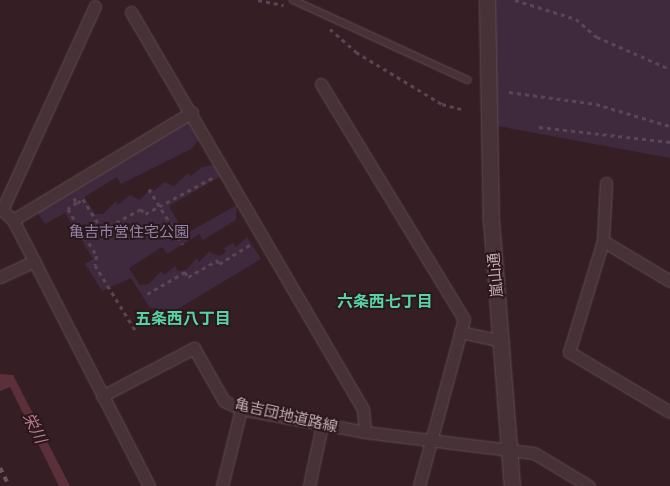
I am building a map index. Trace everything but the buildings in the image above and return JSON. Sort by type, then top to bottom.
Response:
[{"type":"street","name":"嵐山通","points":[[487,0],[491,220],[511,449],[512,486]]},
{"type":"street","points":[[96,6],[1,209],[13,220],[148,486]]},
{"type":"street","points":[[131,12],[226,170],[263,238],[363,409],[365,432]]},
{"type":"street","points":[[321,84],[464,319],[419,486]]},
{"type":"street","points":[[13,220],[68,189],[192,112]]},
{"type":"street","points":[[606,183],[603,241],[569,352],[670,412]]},
{"type":"street","points":[[603,241],[670,281]]},
{"type":"street","points":[[0,277],[34,261]]},
{"type":"street","points":[[460,332],[502,341]]},
{"type":"street","name":"亀吉団地道路線","points":[[102,396],[194,348],[224,401],[241,409],[365,432],[534,453],[589,486]]},
{"type":"street","points":[[222,486],[241,409]]},
{"type":"street","points":[[308,486],[322,425]]},
{"type":"lane","points":[[292,0],[468,80]]},
{"type":"path","points":[[515,0],[576,19],[597,37],[670,69]]},
{"type":"path","points":[[321,13],[336,38],[356,52],[442,104],[461,109]]},
{"type":"path","points":[[509,92],[596,104],[670,126]]},
{"type":"path","points":[[539,127],[670,142]]},
{"type":"path","points":[[136,331],[95,265],[97,256],[68,209],[83,199],[102,230],[141,209],[145,214],[226,170]]},
{"type":"path","points":[[68,189],[77,203]]},
{"type":"path","points":[[148,189],[162,205],[183,244]]},
{"type":"path","points":[[148,294],[185,272],[188,277],[217,260],[219,264],[263,238]]},
{"type":"green space","points":[[487,0],[670,0],[670,158],[487,124]]},
{"type":"green space","name":"亀吉市営住宅公園","points":[[185,116],[199,140],[191,149],[121,184],[117,177],[84,197],[95,214],[103,214],[116,201],[118,205],[130,195],[140,200],[151,188],[154,191],[164,182],[174,186],[188,173],[191,176],[202,167],[214,165],[221,176],[169,206],[185,234],[237,205],[236,220],[203,240],[199,234],[167,254],[162,247],[129,268],[140,285],[149,284],[161,271],[164,275],[175,266],[178,271],[186,270],[197,258],[199,262],[209,252],[219,256],[226,252],[224,248],[233,243],[236,247],[247,237],[261,259],[176,310],[150,308],[131,278],[102,291],[85,264],[93,259],[65,213],[45,224],[35,209]]},
{"type":"water","name":"栄川","points":[[0,374],[13,375],[70,486],[59,486],[10,387],[0,391]]},
{"type":"railway","points":[[0,468],[9,486]]},
{"type":"district","name":"六条西七丁目","points":[[385,302]]},
{"type":"district","name":"五条西八丁目","points":[[183,319]]}]
